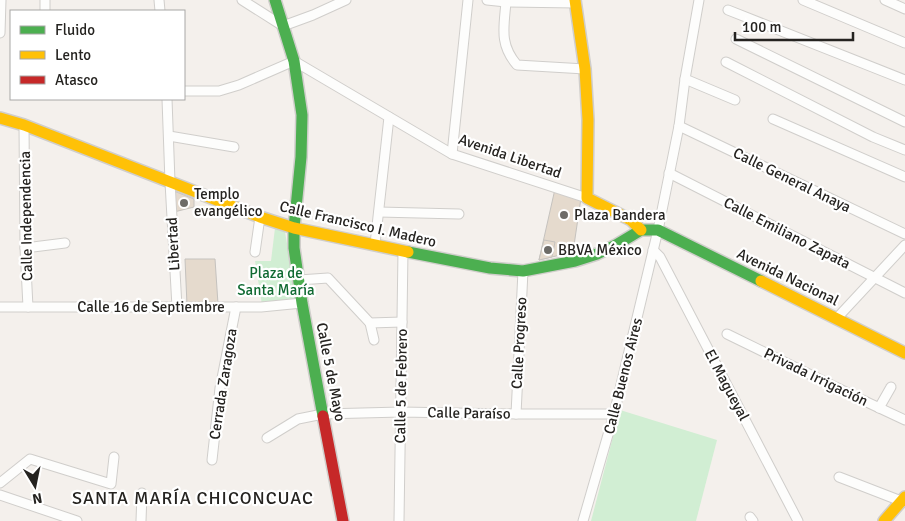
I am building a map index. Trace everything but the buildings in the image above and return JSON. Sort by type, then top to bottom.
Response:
[{"type":"main road","name":"Calle 5 de Mayo","points":[[275,0],[294,61],[302,115],[302,157],[294,228],[294,248],[302,303],[343,521]]},
{"type":"main road","points":[[576,2],[585,69],[588,120],[587,198]]},
{"type":"main road","name":"Calle Francisco I. Madero","points":[[0,118],[24,125],[260,217],[294,228],[490,268],[523,271],[580,260],[609,248],[641,230],[658,230]]},
{"type":"main road","name":"Avenida Libertad","points":[[587,198],[631,220],[641,230]]},
{"type":"main road","name":"Avenida Nacional","points":[[658,230],[905,353]]},
{"type":"main road","points":[[884,521],[903,499]]},
{"type":"street","points":[[0,33],[1,0]]},
{"type":"street","points":[[242,0],[284,26],[346,0]]},
{"type":"street","points":[[452,154],[468,0]]},
{"type":"street","points":[[487,0],[506,2],[576,2]]},
{"type":"street","points":[[679,126],[698,0]]},
{"type":"street","points":[[803,0],[905,42]]},
{"type":"street","points":[[885,0],[905,8]]},
{"type":"street","points":[[506,2],[504,39],[508,53],[517,66],[585,69]]},
{"type":"street","points":[[728,10],[905,80]]},
{"type":"street","points":[[736,39],[905,122]]},
{"type":"street","points":[[185,91],[219,91],[239,85],[294,61]]},
{"type":"street","name":"Avenida Libertad","points":[[294,61],[452,154],[587,198]]},
{"type":"street","points":[[726,62],[873,137],[905,150]]},
{"type":"street","points":[[685,79],[735,100]]},
{"type":"street","name":"Libertad","points":[[167,100],[177,307]]},
{"type":"street","points":[[375,244],[389,117]]},
{"type":"street","points":[[773,119],[905,177]]},
{"type":"street","name":"Calle Independencia","points":[[24,125],[28,307]]},
{"type":"street","name":"Calle Buenos Aires","points":[[583,521],[614,414],[658,230],[679,126]]},
{"type":"street","name":"Calle General Anaya","points":[[679,126],[905,234]]},
{"type":"street","points":[[169,136],[234,147]]},
{"type":"street","name":"Calle Emiliano Zapata","points":[[669,173],[905,293]]},
{"type":"street","points":[[378,212],[458,214]]},
{"type":"street","points":[[255,252],[260,217]]},
{"type":"street","points":[[26,248],[65,243]]},
{"type":"street","points":[[837,318],[905,245]]},
{"type":"street","name":"El Magueyal","points":[[653,250],[660,257],[798,521]]},
{"type":"street","name":"Calle 5 de Febrero","points":[[399,521],[403,251]]},
{"type":"street","name":"Calle Progreso","points":[[516,414],[523,271]]},
{"type":"street","points":[[299,280],[328,278],[370,323],[374,340]]},
{"type":"street","name":"Calle 16 de Septiembre","points":[[0,307],[261,307],[302,303]]},
{"type":"street","name":"Cerrada Zaragoza","points":[[212,460],[220,388],[236,307]]},
{"type":"street","points":[[370,323],[402,322]]},
{"type":"street","name":"Privada Irrigación","points":[[727,334],[905,420]]},
{"type":"street","points":[[878,408],[891,386]]},
{"type":"street","name":"Calle Paraíso","points":[[267,438],[298,419],[323,414],[400,412],[614,414]]},
{"type":"street","points":[[0,483],[30,459],[111,484],[114,457]]},
{"type":"street","points":[[839,477],[903,499]]},
{"type":"street","points":[[141,521],[142,493]]},
{"type":"street","points":[[0,495],[78,521]]},
{"type":"green space","name":"Plaza de Santa María","points":[[275,228],[285,232],[297,302],[262,305],[255,261],[271,261]]},
{"type":"green space","points":[[620,410],[717,440],[696,521],[591,521]]},
{"type":"traffic: fast","points":[[275,0],[294,61],[302,115],[301,157],[294,228],[294,248],[323,416]]},
{"type":"traffic: fast","points":[[408,252],[490,268],[523,271],[575,261],[597,254],[641,230],[658,230],[761,281]]},
{"type":"traffic: slow","points":[[575,0],[585,69],[588,120],[587,198],[631,220],[641,230]]},
{"type":"traffic: slow","points":[[0,118],[24,125],[260,217],[294,228],[408,252]]},
{"type":"traffic: slow","points":[[761,281],[905,353]]},
{"type":"traffic: slow","points":[[884,521],[905,497]]},
{"type":"traffic: jam","points":[[323,416],[343,521]]},
{"type":"place","name":"Templo evangélico","points":[[184,203]]},
{"type":"place","name":"Plaza Bandera","points":[[564,215]]},
{"type":"place","name":"BBVA México","points":[[548,250]]},
{"type":"district","name":"SANTA MARÍA CHICONCUAC","points":[[193,498]]}]
